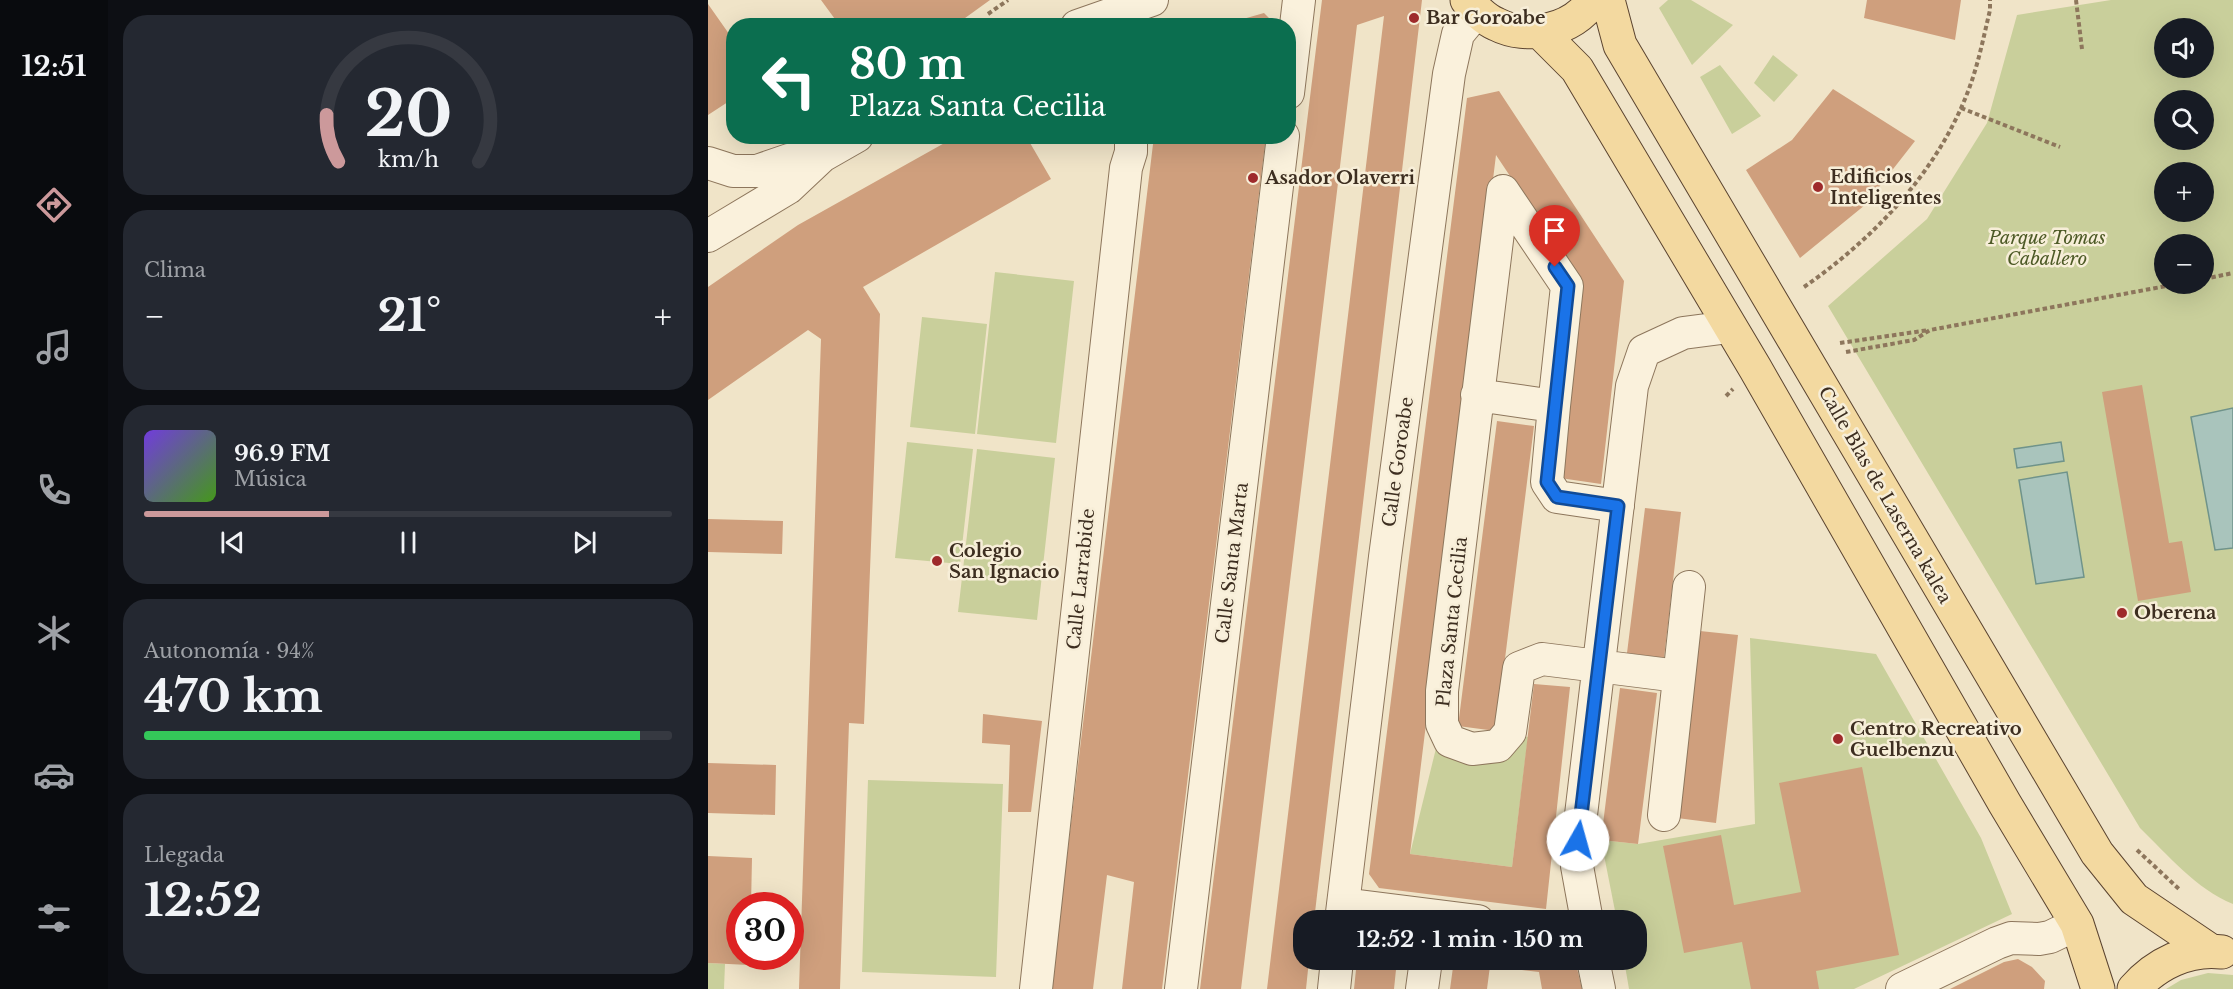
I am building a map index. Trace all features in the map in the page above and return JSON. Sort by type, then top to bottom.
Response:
[{"type":"main road","points":[[1472,6],[1496,24],[1517,31],[1540,32],[1567,23],[1589,6],[1593,0]]},
{"type":"main road","name":"Calle Blas de Laserna kalea","points":[[1608,0],[1620,45],[2097,853],[2134,899],[2222,952]]},
{"type":"main road","points":[[1540,32],[1576,69],[1755,368],[2005,804],[2077,924],[2098,989]]},
{"type":"main road","points":[[2133,989],[2148,973],[2178,957],[2222,952]]},
{"type":"street","points":[[1106,18],[1152,0]]},
{"type":"street","points":[[1296,25],[1299,0]]},
{"type":"street","name":"Calle Goroabe","points":[[1342,910],[1388,533],[1449,74],[1458,34],[1472,6]]},
{"type":"street","points":[[708,236],[788,188],[822,156],[843,144]]},
{"type":"street","name":"Calle Larrabide","points":[[1119,144],[1126,168]]},
{"type":"street","name":"Calle Larrabide","points":[[1036,989],[1126,168],[1131,144]]},
{"type":"street","name":"Calle Santa Marta","points":[[1181,989],[1282,144]]},
{"type":"street","points":[[708,164],[733,171],[757,171],[789,160],[822,156]]},
{"type":"street","name":"Plaza Santa Cecilia","points":[[1599,667],[1542,659],[1519,668],[1510,732],[1498,746],[1472,749],[1450,741],[1442,724],[1442,691],[1503,191],[1568,286],[1547,482],[1557,497],[1618,506]]},
{"type":"street","points":[[1585,910],[1577,866],[1578,840],[1632,386],[1644,351],[1683,333],[1729,327]]},
{"type":"street","points":[[1477,395],[1554,406]]},
{"type":"street","points":[[1664,816],[1689,587]]},
{"type":"street","points":[[1599,667],[1678,676]]},
{"type":"street","points":[[1902,989],[1997,943],[2011,938],[2050,937],[2077,924]]},
{"type":"street","points":[[1334,989],[1336,970]]},
{"type":"street","points":[[1422,989],[1425,970]]},
{"type":"street","points":[[1595,970],[1599,989]]},
{"type":"path","points":[[988,14],[1008,0]]},
{"type":"path","points":[[1804,287],[1836,265],[1904,199],[1941,149],[1970,85],[1990,10],[1990,0]]},
{"type":"path","points":[[2076,0],[2082,49]]},
{"type":"path","points":[[1960,108],[2060,147]]},
{"type":"path","points":[[2214,277],[2233,273]]},
{"type":"path","points":[[1840,343],[1930,330],[2154,288]]},
{"type":"path","points":[[1846,352],[1914,340],[1930,330]]},
{"type":"green space","points":[[1668,0],[1691,0],[1733,25],[1692,65],[1659,8]]},
{"type":"green space","name":"Parque Tomas Caballero","points":[[2111,0],[2233,0],[2233,904],[2207,890],[2140,828],[1828,306],[1927,219],[1987,123],[2017,15]]},
{"type":"green space","points":[[1773,55],[1798,75],[1774,102],[1754,83]]},
{"type":"green space","points":[[1720,65],[1761,116],[1732,134],[1700,77]]},
{"type":"green space","points":[[995,272],[1074,281],[1056,443],[977,434]]},
{"type":"green space","points":[[922,317],[987,324],[975,434],[910,427]]},
{"type":"green space","points":[[907,442],[973,449],[960,564],[895,558]]},
{"type":"green space","points":[[977,449],[1055,458],[1037,620],[958,612]]},
{"type":"green space","name":"Centro Recreativo Guelbenzu","points":[[1750,638],[1876,654],[1981,838],[2012,914],[1854,989],[1629,989],[1626,970],[1647,970],[1647,910],[1615,910],[1601,840],[1638,844],[1755,824]]},
{"type":"green space","points":[[1442,724],[1451,741],[1510,732],[1528,737],[1512,867],[1410,854]]},
{"type":"green space","points":[[868,780],[1003,784],[996,977],[862,972]]},
{"type":"green space","points":[[708,963],[725,964],[724,989],[708,989]]},
{"type":"green space","points":[[2208,973],[2233,975],[2233,989],[2166,989],[2181,980]]},
{"type":"water","points":[[2233,408],[2233,548],[2215,550],[2191,417]]},
{"type":"water","points":[[2061,442],[2064,461],[2017,468],[2014,449]]},
{"type":"water","points":[[2067,472],[2084,577],[2036,584],[2019,480]]},
{"type":"building","points":[[821,0],[990,0],[965,18],[834,18]]},
{"type":"building","points":[[1322,0],[1422,0],[1315,910],[1293,910],[1293,970],[1308,970],[1306,989],[1267,989],[1384,16],[1357,25],[1241,989],[1200,989]]},
{"type":"building","points":[[1867,0],[1961,0],[1955,40],[1864,18]]},
{"type":"building","points":[[708,4],[726,30],[726,103],[708,115]]},
{"type":"building","points":[[1264,13],[1269,18],[1246,18]]},
{"type":"building","name":"Edificios Inteligentes","points":[[1833,89],[1915,141],[1865,205],[1800,258],[1746,170],[1792,140]]},
{"type":"building","points":[[1499,91],[1624,281],[1601,484],[1560,478],[1582,284],[1496,155],[1410,854],[1512,867],[1534,684],[1570,687],[1546,909],[1379,888],[1369,874],[1467,98]]},
{"type":"building","points":[[943,144],[1031,144],[1051,179],[863,287],[880,314],[864,724],[849,723],[840,989],[799,989],[800,970],[804,970],[802,892],[821,339],[808,330],[708,400],[708,287],[798,225]]},
{"type":"building","points":[[1153,144],[1265,144],[1162,989],[1122,989],[1134,882],[1107,875],[1093,989],[1051,989]]},
{"type":"building","points":[[2142,385],[2169,543],[2182,541],[2191,592],[2138,601],[2102,392]]},
{"type":"building","points":[[1497,421],[1534,426],[1496,731],[1458,726]]},
{"type":"building","points":[[1645,508],[1681,512],[1664,658],[1627,653]]},
{"type":"building","points":[[708,519],[783,521],[782,554],[708,552]]},
{"type":"building","points":[[1700,631],[1738,635],[1716,823],[1677,818]]},
{"type":"building","points":[[1620,688],[1657,693],[1638,844],[1601,840]]},
{"type":"building","points":[[983,714],[1042,721],[1031,812],[1008,812],[1010,745],[982,743]]},
{"type":"building","points":[[708,763],[776,765],[775,815],[708,813]]},
{"type":"building","points":[[1862,767],[1899,955],[1816,971],[1819,989],[1751,989],[1742,942],[1684,953],[1663,846],[1721,835],[1734,905],[1801,892],[1779,783]]},
{"type":"building","points":[[708,856],[752,858],[751,892],[726,892],[726,964],[708,963]]},
{"type":"building","points":[[2018,959],[2032,967],[2045,981],[2044,989],[1950,989],[2004,962]]},
{"type":"building","points":[[1356,970],[1396,970],[1394,989],[1354,989]]},
{"type":"building","points":[[1453,970],[1489,970],[1487,989],[1450,989]]},
{"type":"building","points":[[1523,970],[1577,970],[1582,989],[1542,989],[1539,972]]},
{"type":"place","name":"Bar Goroabe","points":[[1414,18]]},
{"type":"place","name":"Asador Olaverri","points":[[1253,178]]},
{"type":"place","name":"Edificios Inteligentes","points":[[1818,187]]},
{"type":"place","name":"Colegio San Ignacio","points":[[937,561]]},
{"type":"place","name":"Oberena","points":[[2122,613]]},
{"type":"place","name":"Centro Recreativo Guelbenzu","points":[[1838,739]]},
{"type":"route","points":[[1555,267],[1568,286],[1547,482],[1557,497],[1618,506],[1578,840]]}]
